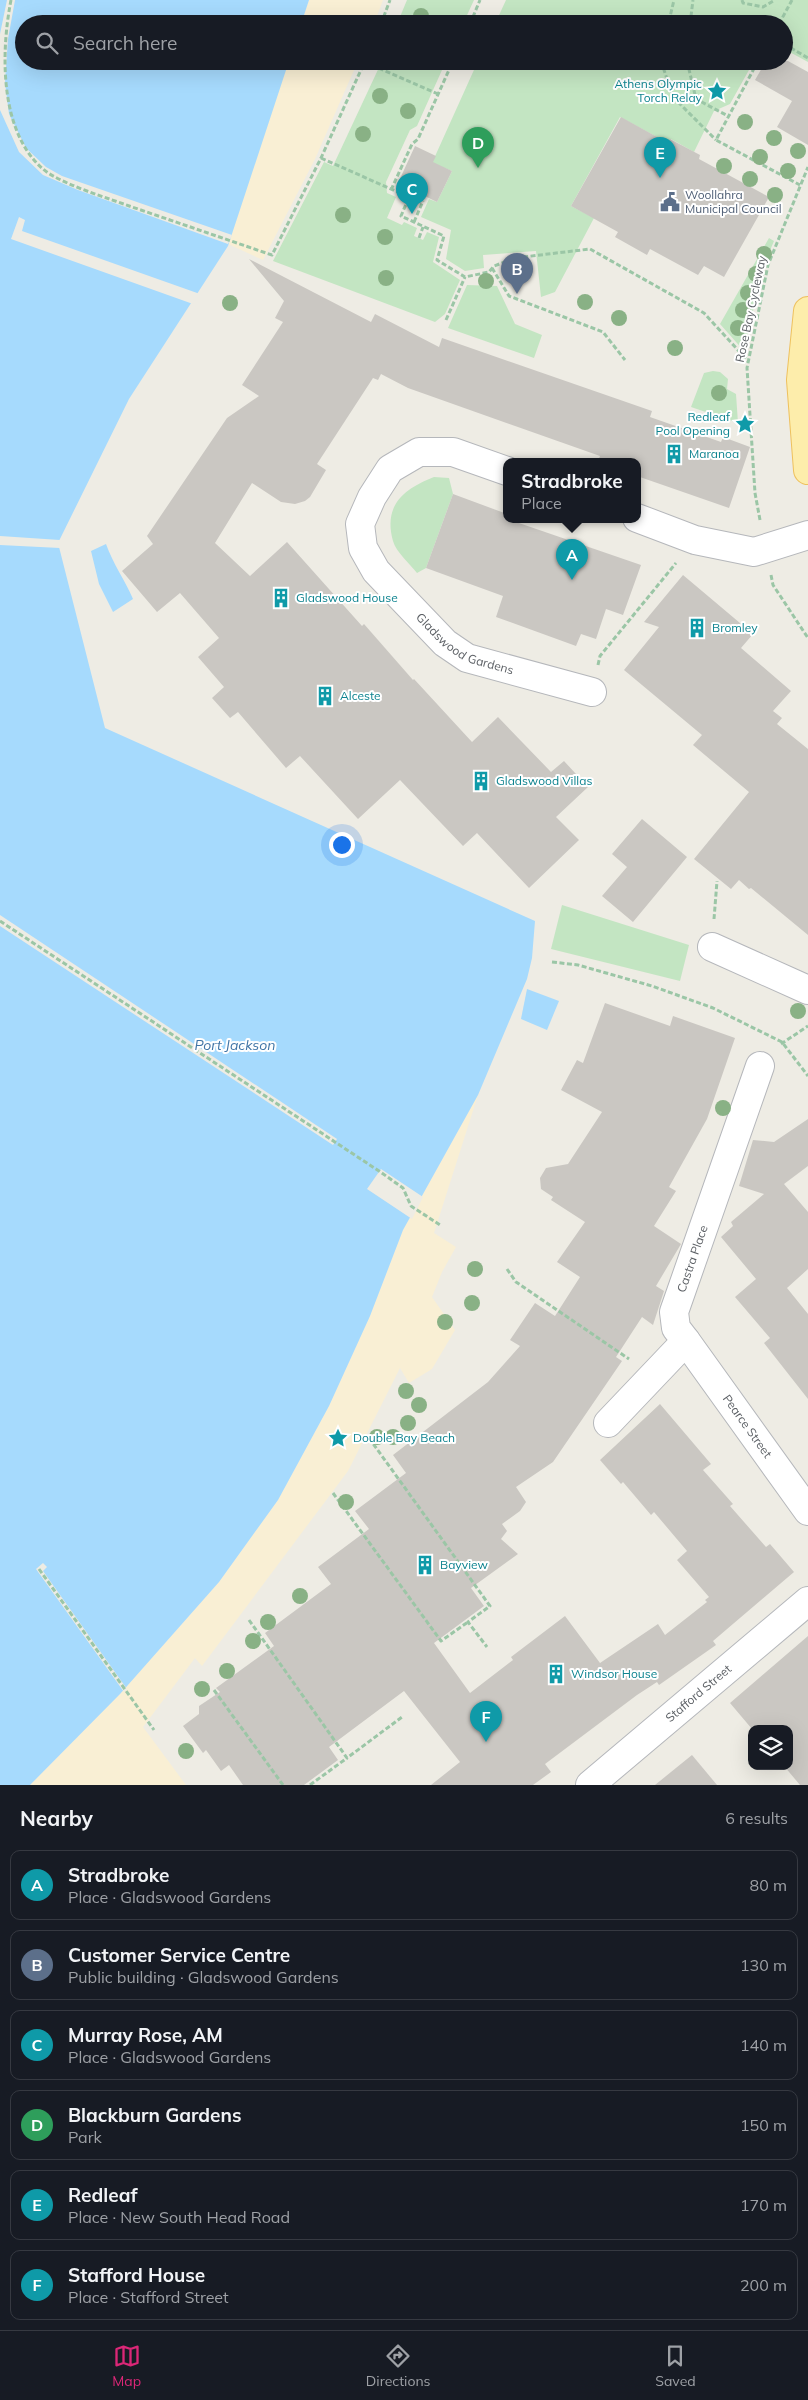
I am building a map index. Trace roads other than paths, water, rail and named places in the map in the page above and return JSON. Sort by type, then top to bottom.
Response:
[{"type":"main road","points":[[808,311],[801,380],[808,470]]},
{"type":"street","name":"Gladswood Gardens","points":[[503,470],[453,452],[419,452],[390,469],[372,497],[360,524],[363,548],[382,577],[445,643],[467,658],[592,692]]},
{"type":"street","points":[[641,519],[696,540],[754,552],[808,535]]},
{"type":"street","points":[[713,935],[808,990]]},
{"type":"street","name":"Castra Place","points":[[686,1341],[676,1328],[674,1312],[760,1066]]},
{"type":"street","points":[[608,1424],[686,1341]]},
{"type":"street","name":"Pearce Street","points":[[686,1341],[808,1511]]},
{"type":"street","name":"Stafford Street","points":[[590,1785],[808,1601]]},
{"type":"water","name":"Port Jackson","points":[[0,0],[309,0],[304,15],[15,15],[15,70],[286,70],[228,246],[129,399],[58,543],[105,728],[535,921],[532,958],[527,979],[478,1095],[403,1230],[370,1316],[329,1406],[278,1500],[219,1582],[120,1694],[30,1785],[0,1785]]},
{"type":"water","points":[[106,544],[133,599],[113,612],[99,584],[91,551]]},
{"type":"water","points":[[527,989],[559,1001],[547,1030],[521,1019]]},
{"type":"place","name":"Athens Olympic Torch Relay","points":[[717,91]]},
{"type":"place","name":"Blackburn Gardens","points":[[478,168]]},
{"type":"place","name":"Redleaf","points":[[660,178]]},
{"type":"place","name":"Woollahra Municipal Council","points":[[670,202]]},
{"type":"place","name":"Murray Rose, AM","points":[[412,214]]},
{"type":"place","name":"Customer Service Centre","points":[[517,294]]},
{"type":"place","name":"Redleaf Pool Opening","points":[[745,424]]},
{"type":"place","name":"Maranoa","points":[[674,454]]},
{"type":"place","name":"Stradbroke","points":[[572,580]]},
{"type":"place","name":"Gladswood House","points":[[281,598]]},
{"type":"place","name":"Bromley","points":[[697,628]]},
{"type":"place","name":"Alceste","points":[[325,696]]},
{"type":"place","name":"Gladswood Villas","points":[[481,781]]},
{"type":"place","name":"Double Bay Beach","points":[[338,1438]]},
{"type":"place","name":"Bayview","points":[[425,1565]]},
{"type":"place","name":"Windsor House","points":[[556,1674]]},
{"type":"place","name":"Stafford House","points":[[486,1742]]}]
